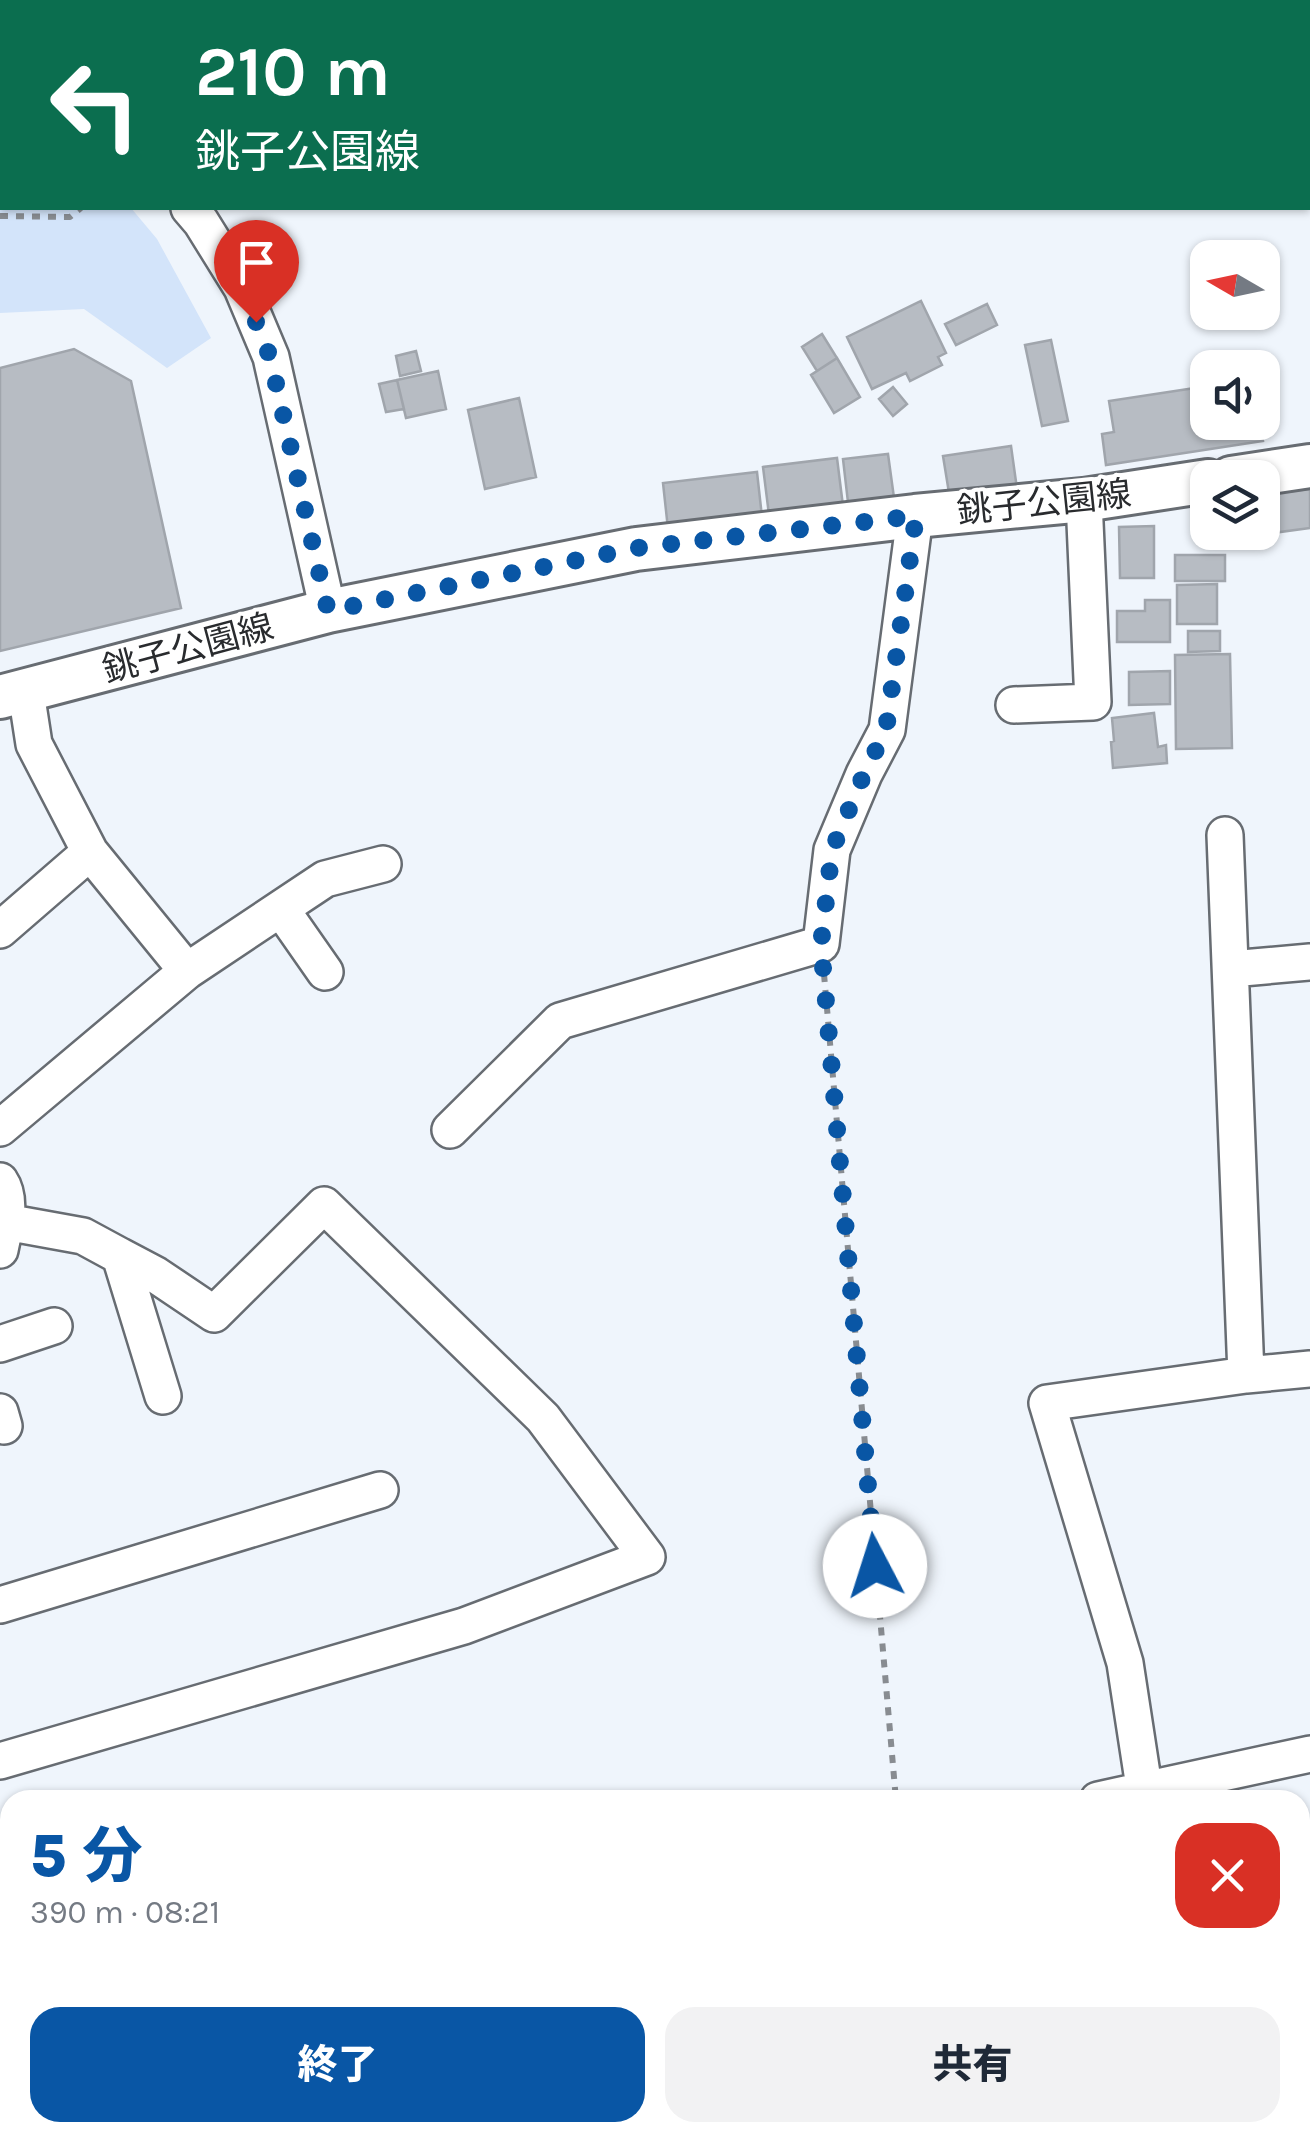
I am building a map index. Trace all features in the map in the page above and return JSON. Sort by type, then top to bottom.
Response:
[{"type":"main road","points":[[1280,471],[1310,466]]},
{"type":"main road","name":"銚子公園線","points":[[13,694],[328,611],[636,548],[1084,500],[1190,484]]},
{"type":"street","points":[[191,210],[242,288],[270,357],[328,611]]},
{"type":"street","points":[[1014,705],[1093,702],[1084,500]]},
{"type":"street","points":[[450,1130],[560,1022],[821,944],[832,850],[886,730],[916,516]]},
{"type":"street","points":[[13,694],[34,744],[90,852],[186,971]]},
{"type":"street","points":[[1225,835],[1246,1375]]},
{"type":"street","points":[[0,930],[90,852]]},
{"type":"street","points":[[0,1128],[186,971],[325,879],[383,864]]},
{"type":"street","points":[[281,908],[324,972]]},
{"type":"street","points":[[1230,970],[1310,962]]},
{"type":"street","points":[[0,1181],[6,1190],[2,1230],[83,1236],[214,1314],[324,1205],[542,1418],[647,1557],[464,1626],[0,1761]]},
{"type":"street","points":[[120,1256],[162,1396]]},
{"type":"street","points":[[0,1344],[54,1326]]},
{"type":"street","points":[[1144,1790],[1125,1663],[1048,1404],[1310,1369]]},
{"type":"street","points":[[0,1605],[380,1490]]},
{"type":"street","points":[[1165,1790],[1310,1754]]},
{"type":"path","points":[[0,216],[70,217],[79,210]]},
{"type":"path","points":[[821,944],[895,1790]]},
{"type":"shaded area","points":[[0,210],[133,210],[157,239],[211,338],[167,368],[84,309],[0,313]]},
{"type":"building","points":[[921,301],[946,353],[938,357],[942,365],[910,381],[906,373],[872,389],[847,337]]},
{"type":"building","points":[[987,304],[997,325],[956,345],[945,324]]},
{"type":"building","points":[[822,334],[837,358],[817,371],[802,347]]},
{"type":"building","points":[[1051,340],[1068,421],[1042,426],[1025,345]]},
{"type":"building","points":[[74,349],[131,381],[181,608],[0,651],[0,368]]},
{"type":"building","points":[[416,351],[421,371],[400,376],[396,356]]},
{"type":"building","points":[[837,358],[860,397],[834,413],[811,375]]},
{"type":"building","points":[[438,371],[446,409],[406,418],[397,380]]},
{"type":"building","points":[[397,380],[404,409],[386,412],[379,384]]},
{"type":"building","points":[[893,387],[907,404],[893,416],[879,399]]},
{"type":"building","points":[[1190,389],[1190,440],[1263,441],[1106,465],[1102,434],[1114,432],[1109,401]]},
{"type":"building","points":[[519,398],[536,477],[485,489],[468,410]]},
{"type":"building","points":[[1011,446],[1017,489],[950,499],[943,456]]},
{"type":"building","points":[[888,454],[895,505],[849,511],[843,459]]},
{"type":"building","points":[[837,458],[843,506],[769,515],[763,467]]},
{"type":"building","points":[[757,472],[762,517],[668,529],[663,483]]},
{"type":"building","points":[[1310,489],[1310,528],[1280,532],[1280,493]]},
{"type":"building","points":[[1154,526],[1154,578],[1120,578],[1119,527]]},
{"type":"building","points":[[1175,555],[1225,555],[1225,581],[1175,581]]},
{"type":"building","points":[[1217,584],[1217,624],[1177,624],[1177,585]]},
{"type":"building","points":[[1145,600],[1170,600],[1170,642],[1117,642],[1117,611],[1145,611]]},
{"type":"building","points":[[1188,631],[1220,631],[1220,651],[1188,652]]},
{"type":"building","points":[[1230,654],[1232,748],[1176,749],[1175,655]]},
{"type":"building","points":[[1170,671],[1170,704],[1129,705],[1129,672]]},
{"type":"building","points":[[1154,713],[1158,747],[1166,745],[1167,763],[1113,768],[1112,718]]},
{"type":"route","points":[[256,322],[270,357],[328,611],[636,548],[916,516],[886,730],[832,850],[821,944],[875,1566]]}]
